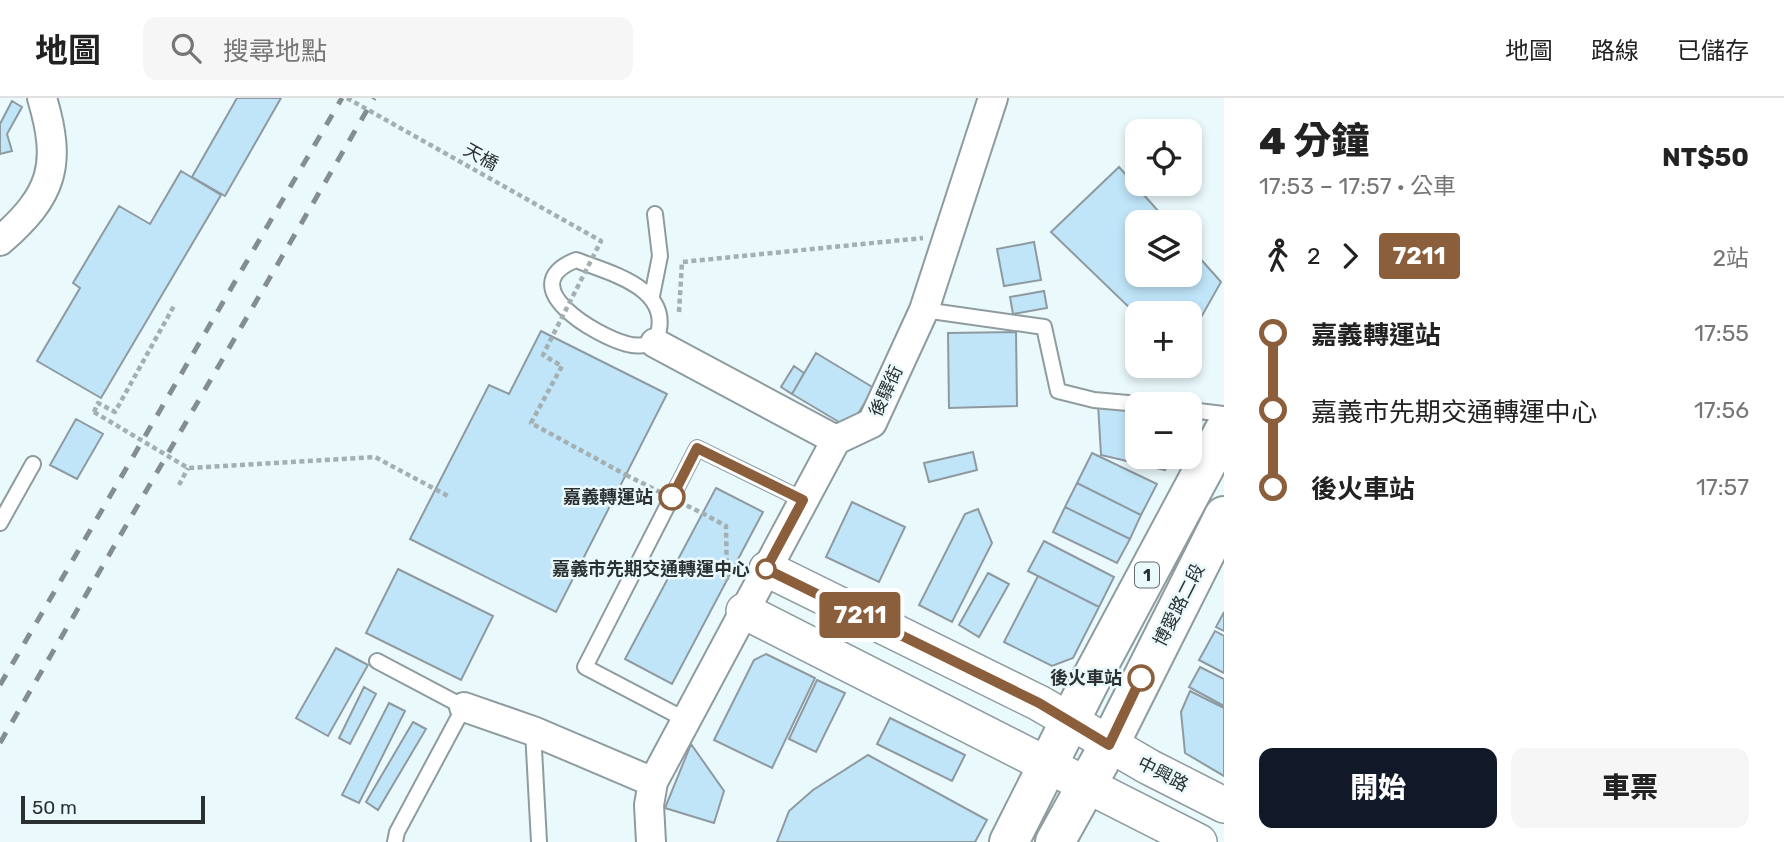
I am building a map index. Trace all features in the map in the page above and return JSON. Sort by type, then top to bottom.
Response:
[{"type":"main road","name":"1","points":[[1009,842],[1224,431]]},
{"type":"main road","name":"博愛路二段","points":[[1055,842],[1088,786],[1224,516]]},
{"type":"street","points":[[0,240],[21,223],[42,197],[52,162],[51,129],[42,98]]},
{"type":"street","name":"後驛街","points":[[836,440],[872,424],[924,310],[993,98]]},
{"type":"street","points":[[651,842],[649,805],[653,782],[836,440],[665,349]]},
{"type":"street","name":"中興路","points":[[766,569],[1071,720],[1109,745],[1224,805]]},
{"type":"street","points":[[744,611],[1199,842]]},
{"type":"street","points":[[464,707],[533,731],[653,782]]},
{"type":"lane","points":[[652,296],[660,257],[655,215]]},
{"type":"lane","points":[[576,260],[652,296],[661,314],[665,349],[626,344],[574,316],[555,299],[552,287],[561,266],[576,260]]},
{"type":"lane","points":[[924,310],[1044,327],[1058,390],[1094,400],[1125,403]]},
{"type":"lane","points":[[1202,411],[1224,414]]},
{"type":"lane","points":[[686,720],[585,667],[697,448],[803,500]]},
{"type":"lane","points":[[0,523],[33,464]]},
{"type":"lane","points":[[377,661],[464,707],[397,832],[396,842]]},
{"type":"lane","points":[[533,731],[539,842]]},
{"type":"path","name":"天橋","points":[[347,98],[601,241],[543,355],[562,366],[531,423],[726,526],[727,580]]},
{"type":"path","points":[[665,349],[682,262],[948,236]]},
{"type":"path","points":[[175,304],[115,412],[98,403],[94,412],[188,468],[375,457],[448,496]]},
{"type":"path","points":[[179,485],[188,468]]},
{"type":"building","points":[[237,98],[281,98],[225,196],[192,177]]},
{"type":"building","points":[[12,101],[22,107],[7,134],[12,151],[0,154],[0,124]]},
{"type":"building","points":[[1119,167],[1125,174],[1125,196],[1145,196],[1157,210],[1125,210],[1125,287],[1202,287],[1202,261],[1221,282],[1202,316],[1202,301],[1125,301],[1125,303],[1051,232]]},
{"type":"building","points":[[181,171],[221,195],[101,398],[37,361],[80,288],[73,283],[119,206],[150,224]]},
{"type":"building","points":[[1034,242],[1041,280],[1004,286],[997,249]]},
{"type":"building","points":[[1044,291],[1047,308],[1013,314],[1010,297]]},
{"type":"building","points":[[541,331],[667,394],[556,612],[410,539],[489,385],[509,394]]},
{"type":"building","points":[[1016,332],[1017,406],[949,408],[948,333]]},
{"type":"building","points":[[816,353],[874,388],[849,428],[792,394]]},
{"type":"building","points":[[794,366],[804,373],[792,394],[781,387]]},
{"type":"building","points":[[1098,404],[1125,409],[1125,461],[1101,455]]},
{"type":"building","points":[[76,419],[103,434],[77,479],[50,465]]},
{"type":"building","points":[[973,452],[977,470],[929,482],[924,463]]},
{"type":"building","points":[[1092,453],[1157,484],[1141,515],[1077,483]]},
{"type":"building","points":[[1077,483],[1141,515],[1130,539],[1065,507]]},
{"type":"building","points":[[716,488],[763,512],[672,684],[625,659]]},
{"type":"building","points":[[852,502],[905,527],[879,582],[826,557]]},
{"type":"building","points":[[1065,507],[1130,539],[1117,563],[1053,532]]},
{"type":"building","points":[[978,509],[992,543],[952,622],[919,605],[965,514]]},
{"type":"building","points":[[1044,541],[1114,577],[1099,607],[1028,571]]},
{"type":"building","points":[[398,569],[493,616],[461,680],[366,633]]},
{"type":"building","points":[[988,573],[1009,584],[979,637],[959,625]]},
{"type":"building","points":[[1038,576],[1099,607],[1073,658],[1052,666],[1004,642]]},
{"type":"building","points":[[1224,612],[1224,631],[1216,627]]},
{"type":"building","points":[[1215,631],[1224,636],[1224,673],[1199,660]]},
{"type":"building","points":[[336,648],[368,665],[328,736],[296,718]]},
{"type":"building","points":[[766,654],[815,678],[772,768],[714,740],[754,660]]},
{"type":"building","points":[[1200,667],[1224,679],[1224,706],[1189,687]]},
{"type":"building","points":[[817,680],[845,693],[816,752],[789,739]]},
{"type":"building","points":[[364,687],[376,694],[350,744],[339,738]]},
{"type":"building","points":[[1190,691],[1224,708],[1224,776],[1185,753],[1181,712]]},
{"type":"building","points":[[389,703],[405,711],[359,803],[342,795]]},
{"type":"building","points":[[890,718],[965,755],[952,781],[877,744]]},
{"type":"building","points":[[413,722],[426,729],[378,810],[366,802]]},
{"type":"building","points":[[691,744],[724,791],[714,823],[665,808]]},
{"type":"building","points":[[868,755],[987,820],[975,842],[777,842],[789,811],[813,790]]},
{"type":"railway","points":[[0,685],[342,98]]},
{"type":"railway","points":[[0,743],[374,98]]},
{"type":"bus line","name":"7211","points":[[672,497],[697,448],[803,500],[766,569],[1039,703],[1109,745],[1141,678]]},
{"type":"place","name":"嘉義轉運站","points":[[672,497]]},
{"type":"place","name":"嘉義市先期交通轉運中心","points":[[766,569]]},
{"type":"place","name":"後火車站","points":[[1141,678]]}]
